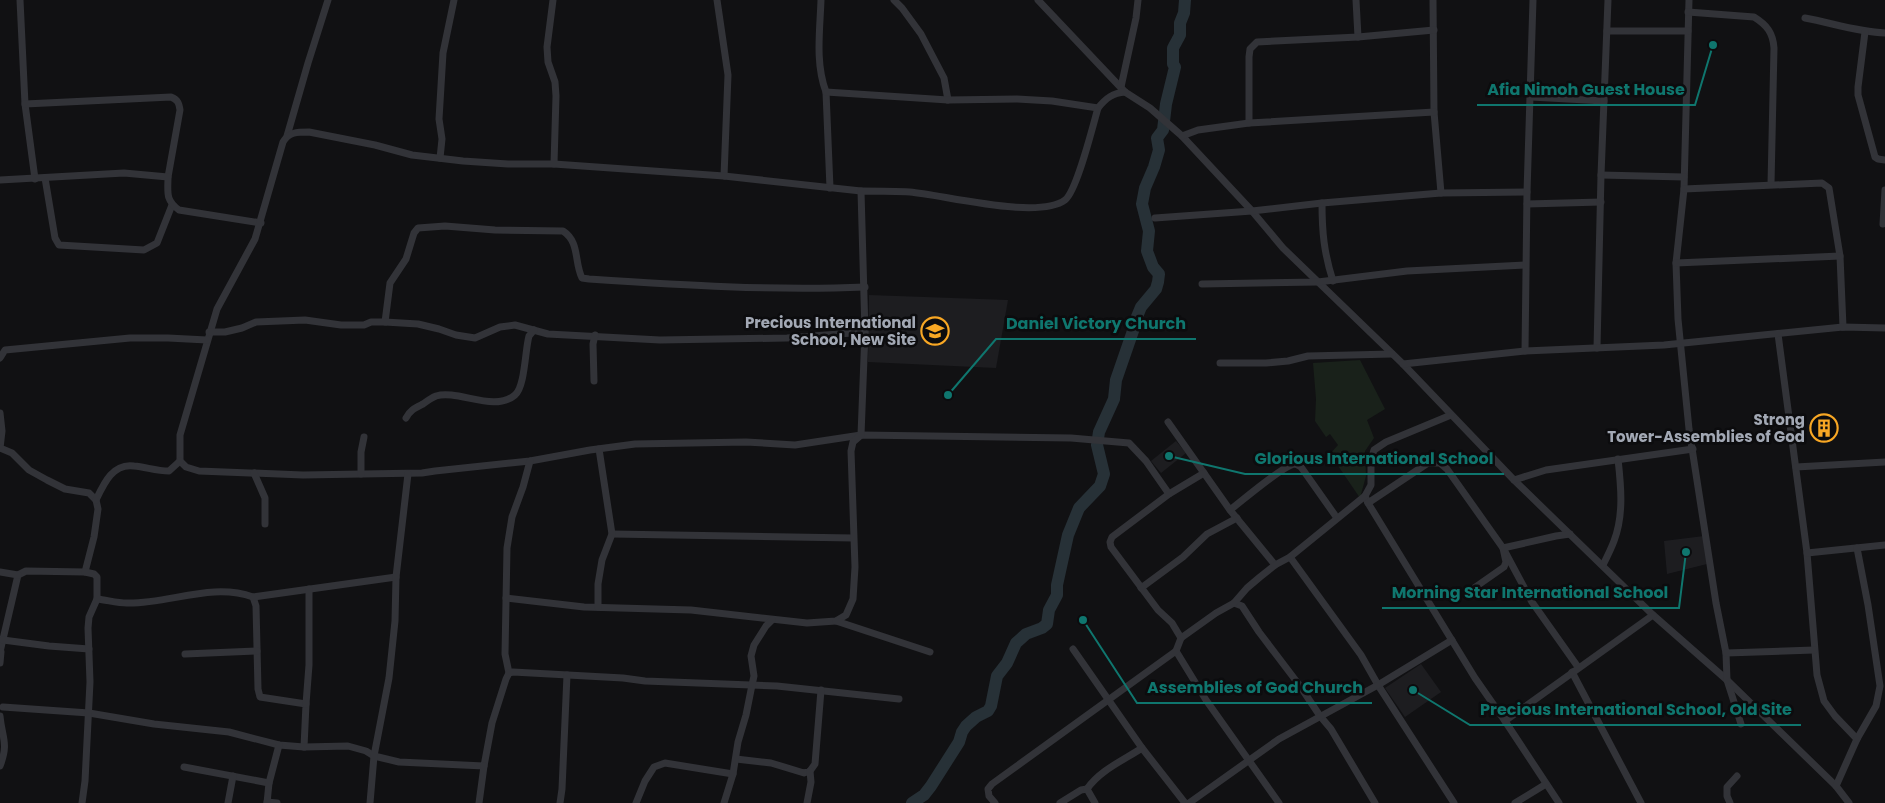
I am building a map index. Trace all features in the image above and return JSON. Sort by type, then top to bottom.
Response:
[{"type":"street","points":[[20,0],[25,104],[34,178]]},
{"type":"street","points":[[328,0],[288,136],[283,142],[261,223],[255,239],[216,309],[180,435],[180,461],[186,467],[199,470],[254,473],[408,474],[530,461],[635,444],[746,442],[795,445],[861,435],[1071,438],[1129,443],[1146,461],[1169,494]]},
{"type":"street","points":[[440,158],[442,139],[439,119],[443,52],[454,0]]},
{"type":"street","points":[[553,0],[548,62],[555,82],[556,96],[554,164]]},
{"type":"street","points":[[717,0],[728,75],[724,176]]},
{"type":"street","points":[[821,0],[819,67],[826,92],[830,188]]},
{"type":"street","points":[[894,0],[921,34],[944,78],[948,100]]},
{"type":"street","points":[[1123,90],[1138,0]]},
{"type":"street","points":[[1356,0],[1358,37]]},
{"type":"street","points":[[1432,0],[1434,112],[1440,193]]},
{"type":"street","points":[[1524,351],[1533,0]]},
{"type":"street","points":[[1597,348],[1600,202],[1608,0]]},
{"type":"street","points":[[1688,0],[1684,189],[1676,263],[1681,344],[1693,449],[1716,603],[1726,653],[1727,680],[1741,724]]},
{"type":"street","points":[[1041,1],[1123,90],[1150,108],[1182,136],[1283,248],[1403,364],[1514,480],[1653,616],[1727,680],[1836,786],[1849,803]]},
{"type":"street","points":[[1688,12],[1754,17],[1762,22],[1771,32],[1774,48],[1771,184]]},
{"type":"street","points":[[1805,18],[1834,23],[1865,32],[1885,33]]},
{"type":"street","points":[[1249,123],[1249,57],[1250,49],[1257,42],[1358,37],[1434,30]]},
{"type":"street","points":[[1607,31],[1688,31]]},
{"type":"street","points":[[1865,32],[1858,95],[1875,157],[1885,160]]},
{"type":"street","points":[[288,136],[298,132],[309,132],[375,145],[403,153],[440,158],[508,164],[554,164],[724,176],[861,191],[911,192],[966,202],[1020,208],[1052,206],[1066,200],[1075,184],[1098,108],[1103,101],[1114,93],[1123,90]]},
{"type":"street","points":[[826,92],[948,100],[1017,99],[1052,101],[1098,108]]},
{"type":"street","points":[[25,104],[171,97],[177,100],[180,110],[168,177],[168,198],[172,205],[179,210],[188,212],[261,223]]},
{"type":"street","points":[[1531,97],[1604,101]]},
{"type":"street","points":[[1182,136],[1198,130],[1249,123],[1434,112]]},
{"type":"street","points":[[0,180],[124,173],[168,177]]},
{"type":"street","points":[[1601,175],[1684,177]]},
{"type":"street","points":[[45,178],[55,238],[59,245],[144,250],[157,243],[172,205]]},
{"type":"street","points":[[1684,189],[1822,183],[1829,188],[1840,256],[1843,327]]},
{"type":"street","points":[[1883,224],[1885,190]]},
{"type":"street","points":[[836,621],[846,616],[853,599],[855,567],[851,452],[853,442],[861,435],[865,332],[861,191]]},
{"type":"street","points":[[1155,218],[1252,212],[1322,203],[1440,193],[1527,192]]},
{"type":"street","points":[[1527,204],[1600,202]]},
{"type":"street","points":[[1322,203],[1322,233],[1325,257],[1333,281]]},
{"type":"street","points":[[384,322],[390,283],[406,259],[414,234],[418,228],[433,226],[495,230],[563,231],[571,236],[582,278],[589,280],[797,289],[865,287]]},
{"type":"street","points":[[1676,263],[1840,256]]},
{"type":"street","points":[[1202,284],[1318,282],[1407,270],[1526,265]]},
{"type":"street","points":[[210,332],[225,332],[256,322],[311,320],[325,324],[364,325],[371,322],[418,324],[456,335],[475,338],[500,327],[515,325],[548,334],[660,340],[787,338],[865,332]]},
{"type":"street","points":[[1403,364],[1524,351],[1681,344],[1843,327],[1885,328]]},
{"type":"street","points":[[406,418],[410,410],[437,396],[459,396],[478,401],[504,400],[515,395],[520,386],[529,336],[534,330]]},
{"type":"street","points":[[1778,334],[1807,553],[1817,675],[1824,701],[1835,716],[1857,739]]},
{"type":"street","points":[[594,381],[593,344],[595,336]]},
{"type":"street","points":[[0,358],[5,350],[130,338],[207,340]]},
{"type":"street","points":[[1220,363],[1266,363],[1288,361],[1308,356],[1392,354]]},
{"type":"street","points":[[0,413],[2,431],[0,448],[12,453],[29,470],[46,480],[65,489],[89,493],[96,500],[98,509],[94,537],[85,572]]},
{"type":"street","points":[[1366,499],[1371,486],[1371,460],[1374,450],[1386,442],[1451,415]]},
{"type":"street","points":[[1168,422],[1230,510],[1275,565]]},
{"type":"street","points":[[361,474],[361,452],[364,437]]},
{"type":"street","points":[[598,607],[598,584],[602,560],[612,534],[599,449]]},
{"type":"street","points":[[1514,480],[1546,470],[1693,449]]},
{"type":"street","points":[[1603,565],[1615,540],[1618,526],[1621,491],[1618,459]]},
{"type":"street","points":[[96,500],[107,478],[121,467],[134,466],[147,470],[169,472],[180,461]]},
{"type":"street","points":[[478,803],[492,723],[509,673],[504,654],[507,548],[512,517],[530,461]]},
{"type":"street","points":[[1796,467],[1885,462]]},
{"type":"street","points":[[995,803],[988,796],[988,789],[992,784],[1176,651],[1181,638],[1216,613],[1234,603],[1247,588],[1275,565],[1290,557],[1337,518],[1366,499],[1428,464],[1440,463],[1503,548],[1532,602],[1575,670],[1641,803]]},
{"type":"street","points":[[1230,510],[1274,476],[1293,464],[1297,464],[1337,518]]},
{"type":"street","points":[[254,473],[265,498],[265,524]]},
{"type":"street","points":[[1181,638],[1172,624],[1141,588],[1111,547],[1110,542],[1112,537],[1169,494],[1204,473]]},
{"type":"street","points":[[370,803],[374,756],[384,713],[389,678],[395,621],[396,577],[408,474]]},
{"type":"street","points":[[1366,499],[1474,678],[1559,803]]},
{"type":"street","points":[[1141,588],[1183,556],[1207,534],[1238,518]]},
{"type":"street","points":[[612,534],[853,538]]},
{"type":"street","points":[[1503,548],[1570,534]]},
{"type":"street","points":[[1807,553],[1885,545]]},
{"type":"street","points":[[1474,588],[1504,567],[1506,562],[1503,548]]},
{"type":"street","points":[[1836,786],[1857,739],[1876,706],[1883,686],[1857,548]]},
{"type":"street","points":[[1290,557],[1361,655],[1378,685],[1454,803]]},
{"type":"street","points":[[0,572],[18,575],[26,571],[85,572],[94,574],[97,577],[97,599],[89,617],[88,628],[89,713],[82,803]]},
{"type":"street","points":[[0,663],[0,652],[18,575]]},
{"type":"street","points":[[97,599],[129,603],[220,591],[253,597],[396,577]]},
{"type":"street","points":[[304,747],[309,664],[309,589]]},
{"type":"street","points":[[253,597],[256,606],[258,689],[260,697],[306,704]]},
{"type":"street","points":[[506,598],[569,606],[691,610],[807,623],[836,621],[930,652]]},
{"type":"street","points":[[1234,603],[1242,606],[1331,729],[1375,803]]},
{"type":"street","points":[[1505,721],[1653,616]]},
{"type":"street","points":[[724,803],[733,774],[738,742],[754,676],[751,656],[754,645],[772,620]]},
{"type":"street","points":[[3,640],[89,649]]},
{"type":"street","points":[[1073,649],[1142,748],[1187,803],[1279,740],[1378,685],[1452,640]]},
{"type":"street","points":[[1726,653],[1814,650]]},
{"type":"street","points":[[185,654],[257,651]]},
{"type":"street","points":[[1176,651],[1206,700],[1278,803]]},
{"type":"street","points":[[509,673],[752,685],[821,690],[898,699]]},
{"type":"street","points":[[560,803],[567,675]]},
{"type":"street","points":[[736,759],[771,763],[804,773],[810,771],[815,764],[821,690]]},
{"type":"street","points":[[0,766],[6,742],[1,728],[1,709],[89,713],[154,724],[229,732],[279,745],[304,747],[348,746],[366,751],[374,756],[414,763],[484,766]]},
{"type":"street","points":[[277,803],[267,802],[269,783],[279,745]]},
{"type":"street","points":[[1060,803],[1088,788],[1091,783],[1112,767],[1142,748]]},
{"type":"street","points":[[636,803],[645,781],[654,766],[666,763],[733,774]]},
{"type":"street","points":[[184,767],[269,783]]},
{"type":"street","points":[[807,803],[811,782],[810,771]]},
{"type":"street","points":[[228,803],[233,776]]},
{"type":"street","points":[[1730,803],[1727,787],[1737,776]]},
{"type":"street","points":[[1516,803],[1546,784]]},
{"type":"street","points":[[1088,788],[1095,803]]},
{"type":"shaded area","name":"Precious International School, New Site","points":[[869,295],[1008,300],[996,368],[868,362]]},
{"type":"shaded area","points":[[1360,360],[1385,409],[1367,420],[1374,438],[1365,451],[1366,476],[1360,498],[1330,454],[1338,445],[1330,434],[1326,437],[1315,421],[1316,399],[1313,363]]},
{"type":"shaded area","points":[[1176,441],[1186,453],[1161,473],[1151,461]]},
{"type":"shaded area","points":[[1704,536],[1707,564],[1667,574],[1664,541]]},
{"type":"shaded area","points":[[1421,664],[1441,692],[1405,717],[1385,688]]},
{"type":"waterway","points":[[912,803],[924,795],[931,786],[959,742],[966,726],[976,717],[988,711],[991,706],[997,676],[1007,663],[1016,643],[1026,634],[1047,624],[1049,610],[1057,595],[1057,585],[1068,535],[1079,508],[1100,486],[1104,474],[1097,445],[1099,432],[1114,399],[1116,380],[1136,319],[1141,307],[1156,289],[1158,282],[1159,274],[1153,267],[1147,251],[1149,231],[1142,204],[1145,188],[1159,150],[1157,138],[1163,130],[1166,104],[1175,67],[1173,64],[1173,48],[1180,35],[1180,23],[1184,13],[1185,0]]},
{"type":"place","name":"Afia Nimoh Guest House","points":[[1713,45]]},
{"type":"place","name":"Precious International School, New Site","points":[[935,331]]},
{"type":"place","name":"Daniel Victory Church","points":[[948,395]]},
{"type":"place","name":"Strong Tower-Assemblies of God","points":[[1824,428]]},
{"type":"place","name":"Glorious International School","points":[[1169,456]]},
{"type":"place","name":"Morning Star International School","points":[[1686,552]]},
{"type":"place","name":"Assemblies of God Church","points":[[1083,620]]},
{"type":"place","name":"Precious International School, Old Site","points":[[1413,690]]}]
